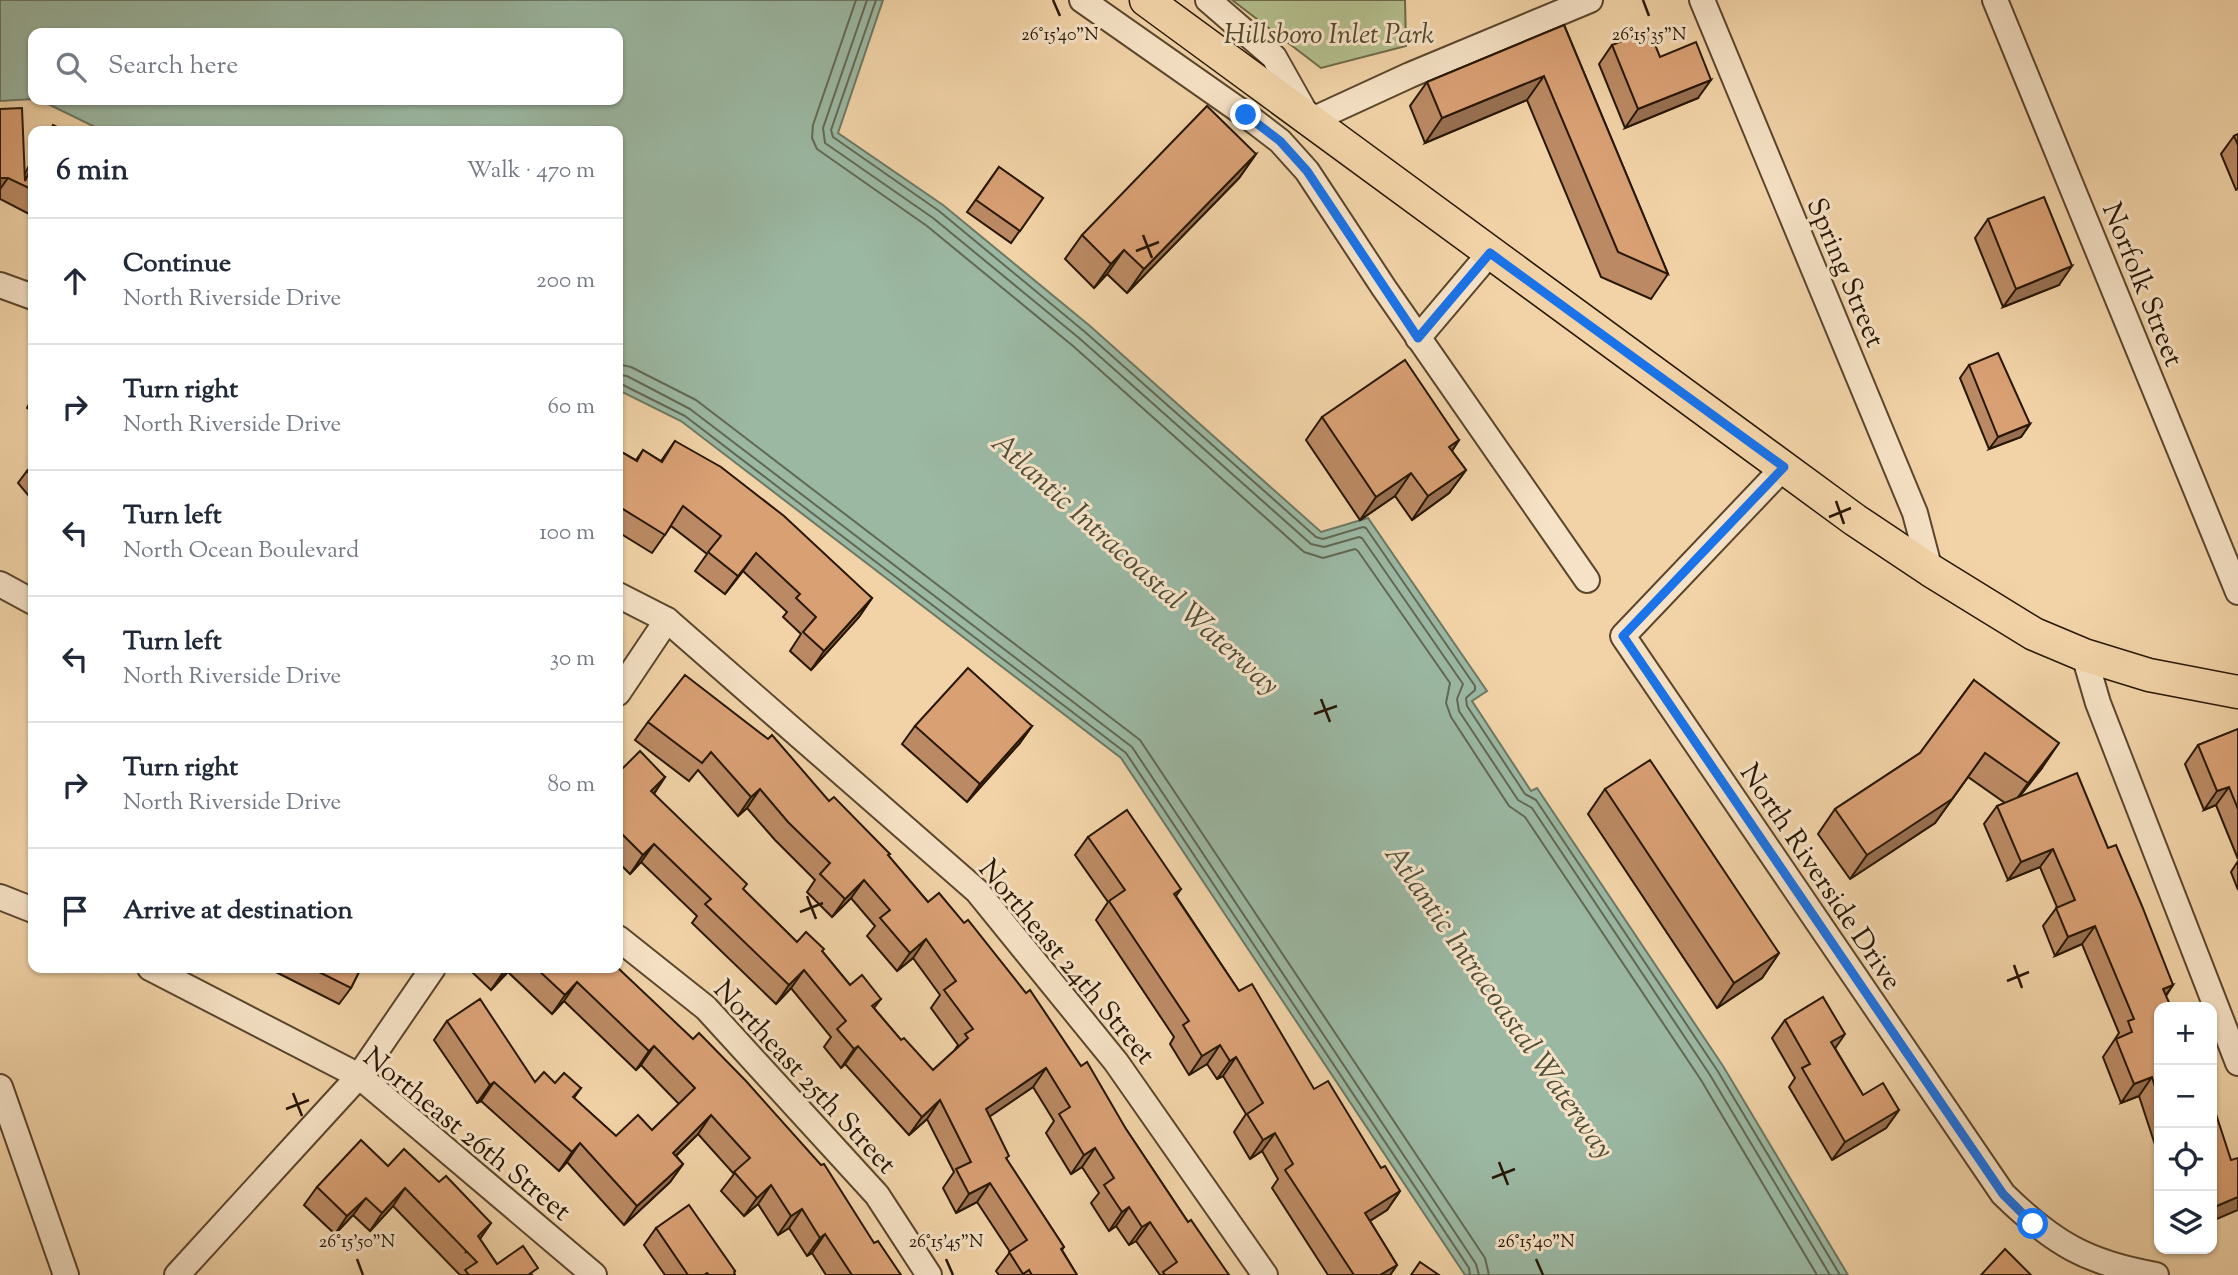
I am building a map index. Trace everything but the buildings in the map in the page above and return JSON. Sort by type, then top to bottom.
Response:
[{"type":"main road","points":[[1146,0],[1784,467],[1930,570],[2034,634],[2084,654],[2149,675],[2238,692]]},
{"type":"street","points":[[1082,0],[1280,141],[1307,171],[1418,338],[1587,580]]},
{"type":"street","points":[[1208,0],[1274,57],[1310,121],[1410,75],[1590,0]]},
{"type":"street","name":"Spring Street","points":[[1702,0],[1915,513],[1930,570]]},
{"type":"street","name":"Norfolk Street","points":[[1995,0],[2238,592]]},
{"type":"street","points":[[1418,338],[1490,253]]},
{"type":"street","points":[[0,285],[28,295]]},
{"type":"street","name":"North Riverside Drive","points":[[1784,467],[1623,636],[2003,1194],[2033,1224],[2069,1248],[2116,1268],[2156,1275]]},
{"type":"street","points":[[0,584],[28,599]]},
{"type":"street","name":"Northeast 24th Street","points":[[623,598],[667,620],[977,891],[1116,1062],[1265,1275]]},
{"type":"street","points":[[623,686],[667,620]]},
{"type":"street","points":[[2084,654],[2098,702],[2238,1063]]},
{"type":"street","points":[[0,897],[28,908]]},
{"type":"street","name":"Northeast 25th Street","points":[[623,942],[706,1008],[877,1195],[929,1275]]},
{"type":"street","name":"Northeast 26th Street","points":[[160,973],[359,1076],[594,1275]]},
{"type":"street","points":[[177,1275],[359,1076],[430,973]]},
{"type":"street","points":[[0,1087],[66,1275]]},
{"type":"green space","name":"Hillsboro Inlet Park","points":[[1232,0],[1405,0],[1406,46],[1321,68]]},
{"type":"water","name":"Atlantic Intracoastal Waterway","points":[[0,0],[883,0],[838,133],[943,205],[1090,326],[1321,532],[1368,518],[1487,691],[1472,701],[1531,791],[1537,788],[1723,1066],[1848,1275],[1465,1275],[1121,758],[681,421],[623,392],[623,126],[93,126],[50,105],[623,105],[623,28],[28,28],[28,99],[0,101]]},
{"type":"route","points":[[1246,115],[1280,141],[1307,171],[1418,338],[1490,253],[1784,467],[1623,636],[2003,1194],[2033,1224]]}]
